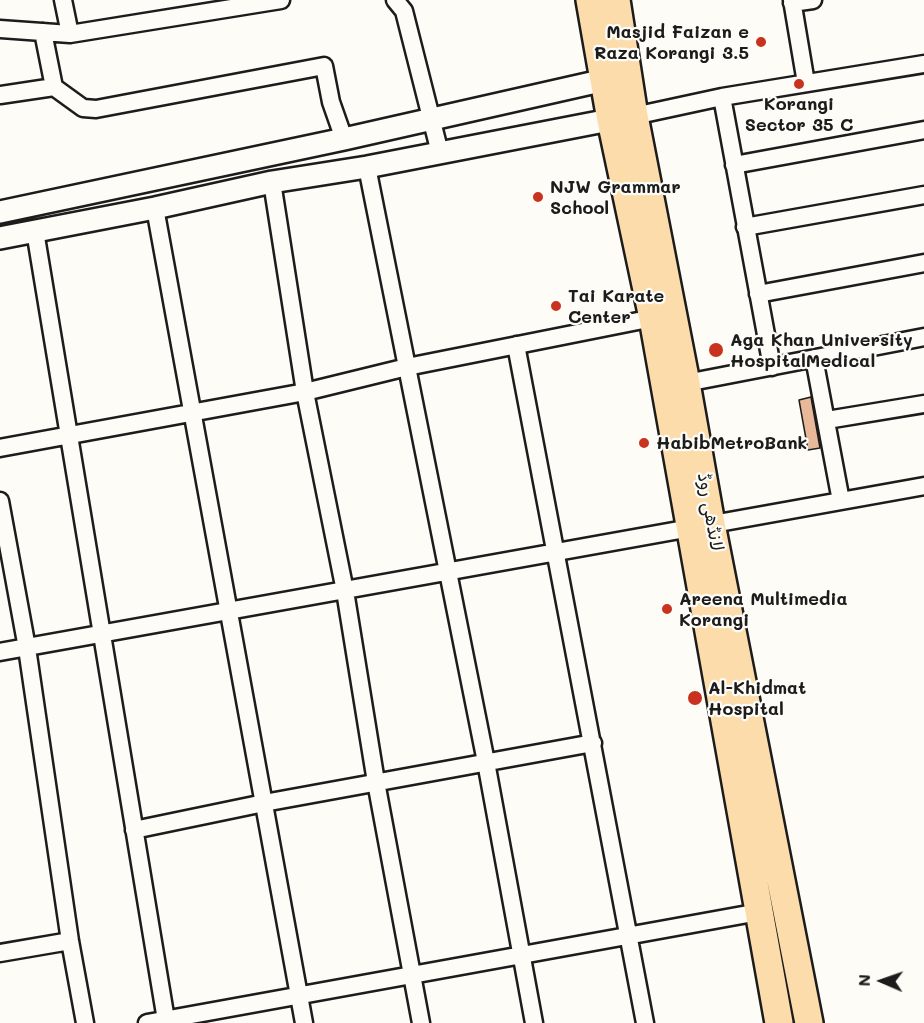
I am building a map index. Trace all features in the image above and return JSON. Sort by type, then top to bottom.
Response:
[{"type":"main road","name":"لانڈھی روڈ","points":[[590,0],[616,78]]},
{"type":"main road","name":"لانڈھی روڈ","points":[[616,0],[616,78],[652,318],[701,526],[809,1023]]},
{"type":"main road","name":"لانڈھی روڈ","points":[[622,118],[686,383],[701,526],[759,912],[779,1023]]},
{"type":"street","points":[[63,0],[70,34]]},
{"type":"street","points":[[0,29],[70,34],[281,0]]},
{"type":"street","points":[[395,0],[404,11],[441,153]]},
{"type":"street","points":[[806,83],[792,2],[813,0]]},
{"type":"street","points":[[43,32],[54,87],[83,108],[96,109],[324,66],[331,102],[344,139]]},
{"type":"street","points":[[0,238],[155,208],[272,182],[367,167],[722,97],[924,64]]},
{"type":"street","points":[[0,212],[616,78]]},
{"type":"street","points":[[0,95],[54,87]]},
{"type":"street","points":[[722,97],[772,367]]},
{"type":"street","points":[[734,165],[924,130]]},
{"type":"street","points":[[367,167],[486,762],[534,1023]]},
{"type":"street","points":[[272,182],[305,392],[345,591],[376,782],[422,1023]]},
{"type":"street","points":[[746,227],[924,195]]},
{"type":"street","points":[[155,208],[304,1023]]},
{"type":"street","points":[[35,231],[166,1020]]},
{"type":"street","points":[[758,294],[924,262]]},
{"type":"street","points":[[0,448],[305,392],[407,367],[652,318]]},
{"type":"street","points":[[686,383],[924,337]]},
{"type":"street","points":[[516,345],[645,1023]]},
{"type":"street","points":[[814,358],[841,501]]},
{"type":"street","points":[[827,420],[924,404]]},
{"type":"street","points":[[0,652],[924,486]]},
{"type":"street","points":[[0,501],[27,648],[70,941],[85,1023]]},
{"type":"street","points":[[134,830],[264,803],[593,743]]},
{"type":"street","points":[[147,1023],[759,912]]},
{"type":"street","points":[[0,953],[70,941]]},
{"type":"building","points":[[811,397],[820,448],[808,450],[799,400]]},
{"type":"place","name":"Masjid Faizan e Raza Korangi 3.5","points":[[761,42]]},
{"type":"place","name":"Korangi Sector 35 C","points":[[799,84]]},
{"type":"place","name":"NJW Grammar School","points":[[538,197]]},
{"type":"place","name":"Tai Karate Center","points":[[556,306]]},
{"type":"place","name":"Aga Khan University HospitalMedical","points":[[716,350]]},
{"type":"place","name":"HabibMetroBank","points":[[644,443]]},
{"type":"place","name":"Areena Multimedia Korangi","points":[[667,609]]},
{"type":"place","name":"Al-Khidmat Hospital","points":[[695,698]]}]
